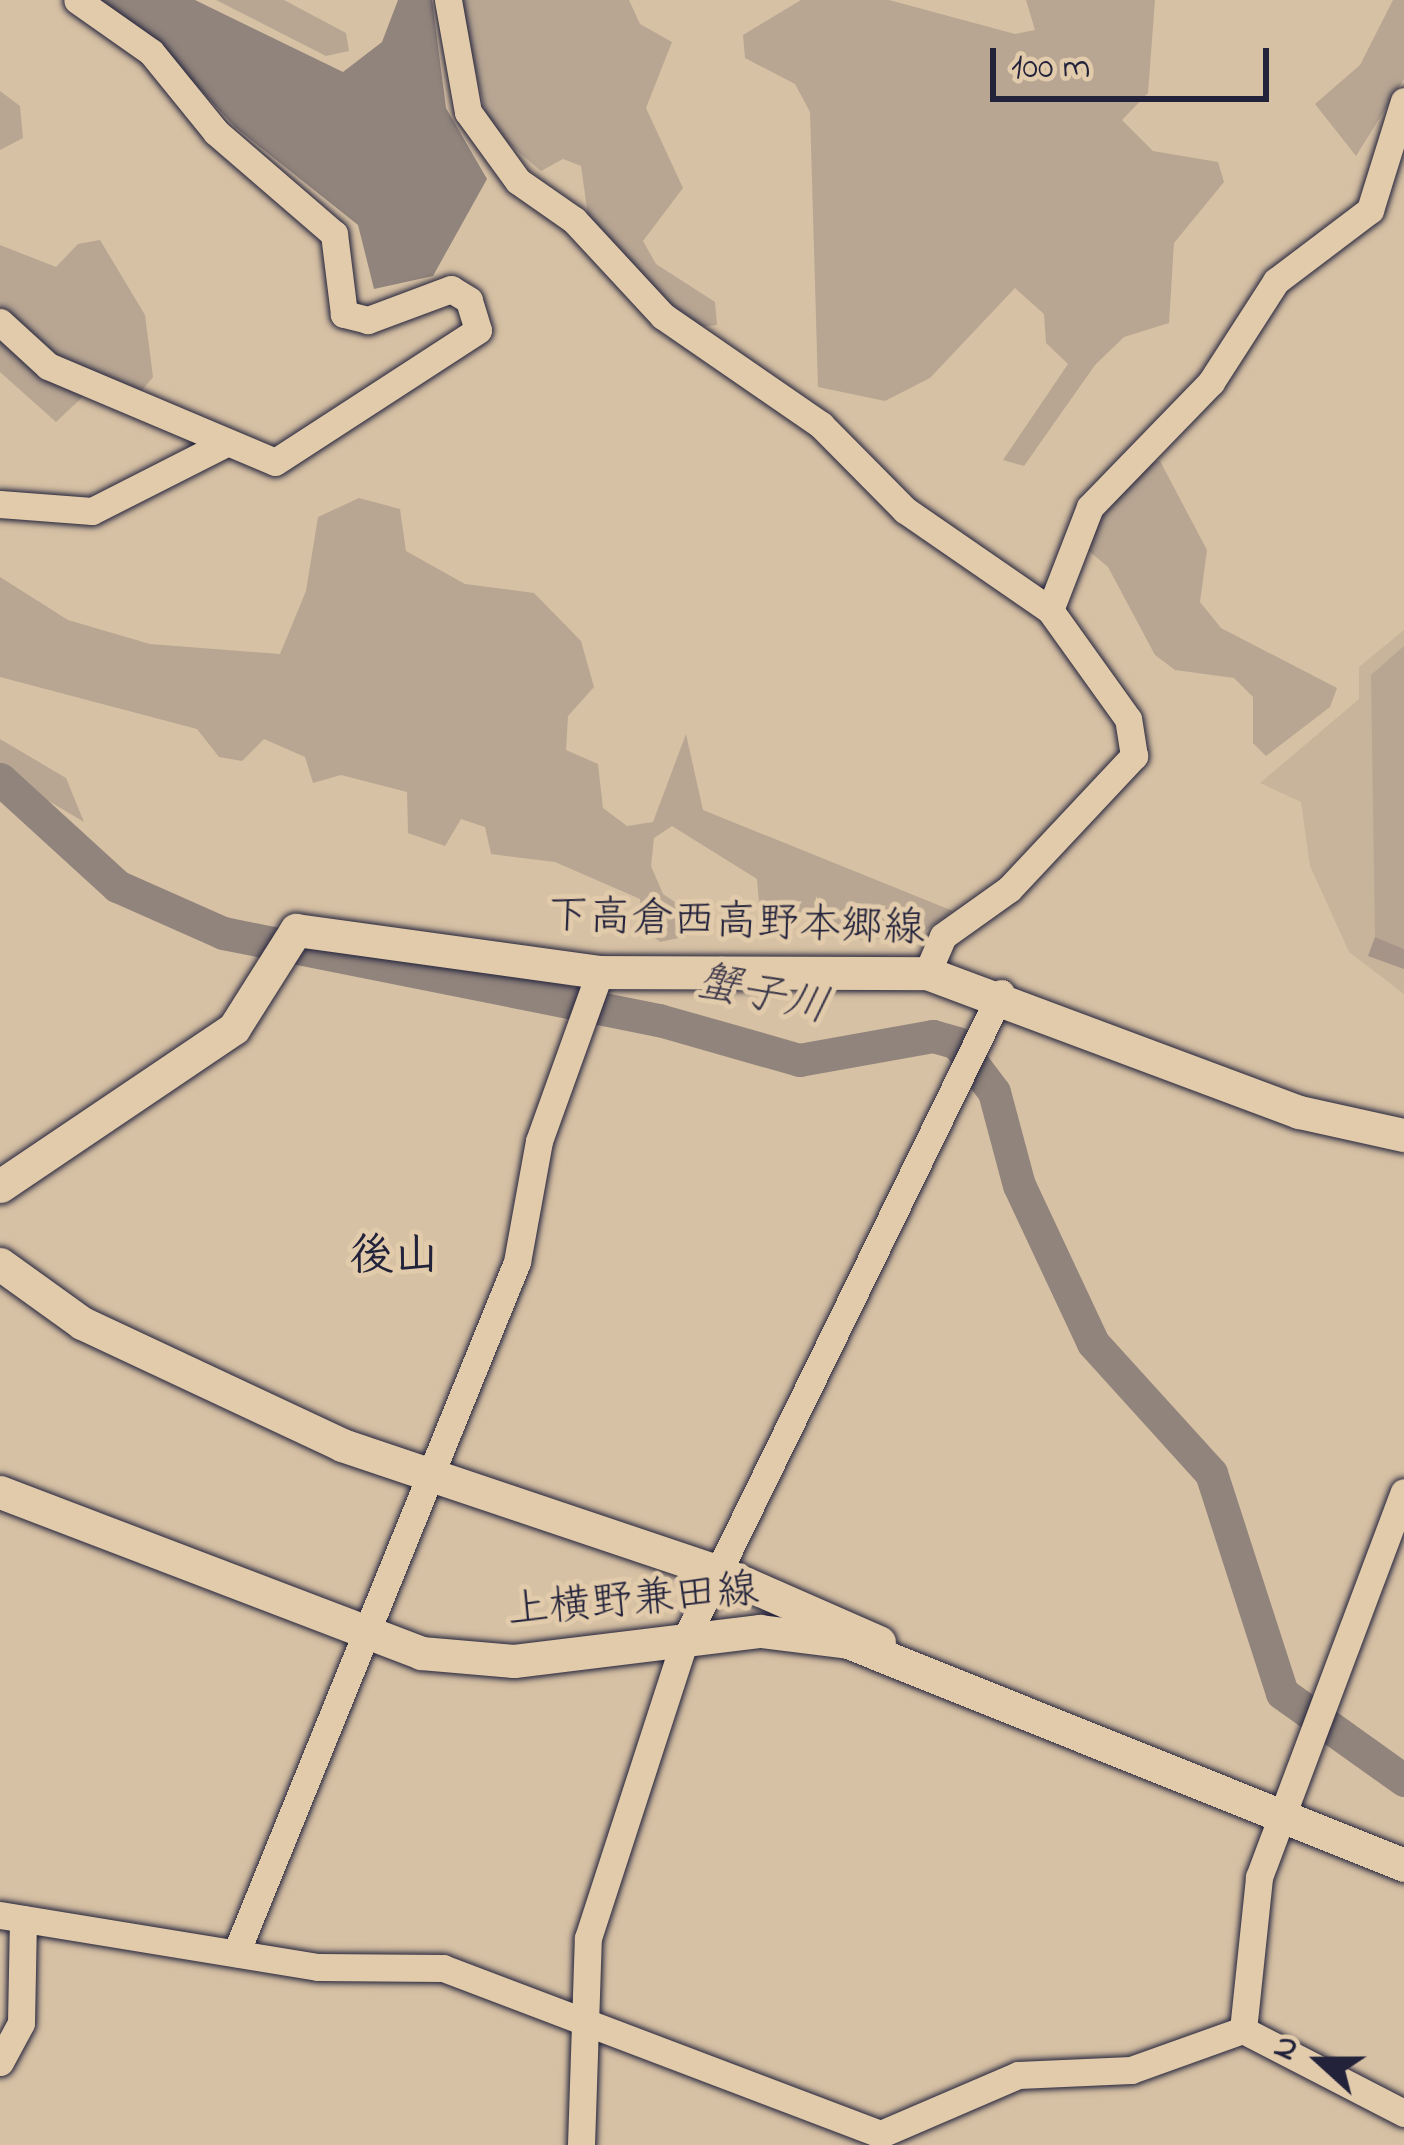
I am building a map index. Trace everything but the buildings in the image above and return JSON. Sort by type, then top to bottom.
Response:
[{"type":"main road","name":"下高倉西高野本郷線","points":[[0,1186],[234,1028],[289,944],[594,994],[927,974],[1000,993],[1299,1112],[1404,1135]]},
{"type":"main road","points":[[0,1264],[82,1323],[432,1478],[717,1571],[842,1618],[892,1657]]},
{"type":"main road","name":"上横野兼田線","points":[[0,1492],[365,1634],[472,1661],[685,1640],[806,1635],[892,1657],[1404,1865]]},
{"type":"street","points":[[0,322],[48,366],[275,462],[394,378],[462,350],[477,318],[452,289],[368,320],[344,314],[334,234],[216,132],[151,52],[77,0]]},
{"type":"street","points":[[448,0],[468,112],[518,181],[574,220],[662,316],[821,425],[905,510],[1050,610],[1128,719],[1134,756],[1009,889],[943,936],[927,974]]},
{"type":"street","points":[[1050,610],[1076,534],[1114,475],[1210,382],[1276,281],[1370,210],[1404,101]]},
{"type":"street","points":[[0,505],[92,512],[226,443]]},
{"type":"street","points":[[581,2145],[583,2023],[601,1881],[685,1640],[1000,993]]},
{"type":"street","points":[[236,1953],[517,1262],[539,1141],[594,994]]},
{"type":"street","points":[[1243,2030],[1254,1899],[1316,1746],[1404,1492]]},
{"type":"street","points":[[0,2062],[21,2023],[12,1917],[354,1971],[443,1968],[881,2134],[1018,2075],[1132,2070],[1243,2030],[1404,2113]]},
{"type":"shaded area","points":[[94,0],[195,0],[343,72],[382,42],[398,0],[432,0],[446,108],[487,179],[433,276],[374,289],[358,225],[235,127],[152,38]]},
{"type":"shaded area","points":[[216,0],[284,0],[346,33],[349,51],[326,56]]},
{"type":"shaded area","points":[[459,0],[629,0],[640,24],[672,42],[646,108],[683,188],[643,241],[656,264],[715,302],[717,325],[697,327],[651,294],[588,216],[581,166],[563,159],[541,171],[489,127]]},
{"type":"shaded area","points":[[801,0],[889,0],[1015,34],[1035,30],[1026,0],[1155,0],[1148,93],[1122,120],[1153,151],[1218,162],[1224,182],[1174,243],[1169,323],[1124,337],[1095,365],[1024,466],[1003,460],[1068,364],[1046,343],[1044,314],[1015,288],[930,378],[885,401],[818,387],[810,112],[795,84],[745,58],[743,35]]},
{"type":"shaded area","points":[[1393,0],[1404,0],[1404,79],[1356,156],[1315,104],[1360,65]]},
{"type":"shaded area","points":[[0,91],[20,106],[23,138],[0,150]]},
{"type":"shaded area","points":[[100,240],[145,315],[153,377],[140,393],[89,391],[56,422],[0,372],[0,245],[56,267],[78,244]]},
{"type":"shaded area","points":[[1160,461],[1207,550],[1200,602],[1221,628],[1337,688],[1330,707],[1266,756],[1253,743],[1253,697],[1234,678],[1175,670],[1155,655],[1108,567],[1083,546],[1138,464]]},
{"type":"shaded area","points":[[359,498],[400,509],[406,551],[465,584],[534,593],[581,641],[594,687],[568,716],[566,750],[598,764],[603,808],[627,826],[653,822],[686,734],[703,810],[953,911],[918,936],[857,940],[821,915],[760,913],[757,879],[672,826],[654,838],[651,866],[663,894],[697,917],[688,936],[660,942],[643,928],[640,899],[555,862],[491,854],[485,827],[461,819],[445,846],[408,833],[407,792],[341,775],[313,783],[305,757],[264,739],[242,761],[219,757],[197,729],[0,677],[0,577],[68,620],[150,644],[280,654],[306,591],[318,517]]},
{"type":"shaded area","points":[[1404,630],[1404,994],[1349,952],[1310,866],[1301,802],[1260,783],[1359,699],[1359,667]]},
{"type":"shaded area","points":[[1404,646],[1404,949],[1375,937],[1371,675]]},
{"type":"shaded area","points":[[0,739],[66,778],[84,822],[0,772]]},
{"type":"waterway","name":"蟹子川","points":[[0,779],[117,886],[223,933],[659,1020],[799,1060],[933,1036],[957,1043],[994,1092],[1019,1185],[1093,1343],[1211,1473],[1282,1693],[1404,1780]]},
{"type":"district","name":"後山","points":[[394,1259]]}]
